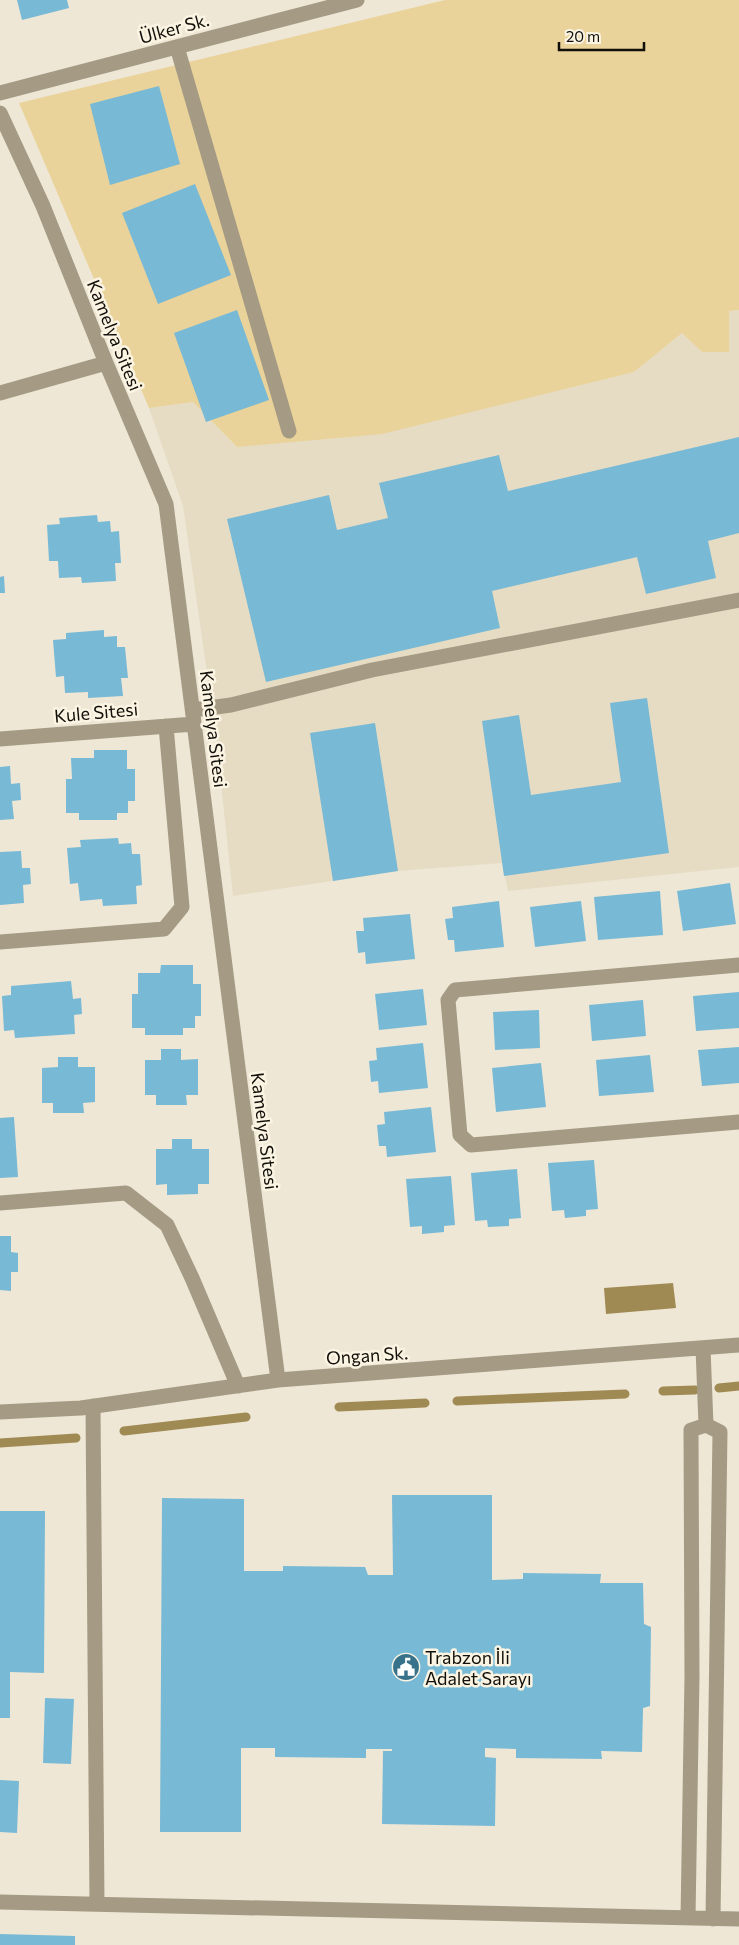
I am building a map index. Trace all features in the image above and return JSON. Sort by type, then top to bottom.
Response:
[{"type":"street","name":"Ülker Sk.","points":[[0,93],[358,0]]},
{"type":"street","points":[[177,47],[289,431]]},
{"type":"street","name":"Kamelya Sitesi","points":[[0,114],[43,206],[106,363],[166,504],[278,1380]]},
{"type":"street","points":[[0,393],[106,363]]},
{"type":"street","name":"Kule Sitesi","points":[[0,739],[166,726],[231,704],[372,670],[739,600]]},
{"type":"street","points":[[0,942],[164,929],[182,907],[166,726]]},
{"type":"street","points":[[739,966],[455,990],[448,1000],[460,1135],[471,1145],[739,1122]]},
{"type":"street","points":[[0,1203],[126,1193],[167,1226],[192,1278],[238,1386]]},
{"type":"street","name":"Ongan Sk.","points":[[0,1412],[93,1406],[278,1380],[739,1345]]},
{"type":"street","points":[[703,1348],[706,1425]]},
{"type":"street","points":[[93,1406],[97,1904]]},
{"type":"street","points":[[688,1918],[692,1676],[691,1430],[706,1425],[720,1432],[718,1676],[713,1918]]},
{"type":"street","points":[[692,1676],[718,1676]]},
{"type":"street","points":[[0,1902],[739,1919]]},
{"type":"shaded area","points":[[445,0],[739,0],[739,310],[729,311],[729,352],[702,352],[682,333],[634,372],[382,434],[237,447],[193,402],[149,408],[19,103]]},
{"type":"shaded area","points":[[739,310],[739,867],[508,891],[502,863],[398,871],[233,896],[215,728],[183,506],[149,408],[193,402],[237,447],[634,372],[682,333],[702,352],[729,352],[729,311]]},
{"type":"shaded area","points":[[673,1283],[676,1308],[606,1314],[604,1288]]},
{"type":"building","points":[[17,0],[67,0],[69,8],[22,20]]},
{"type":"building","points":[[159,86],[180,164],[110,185],[90,104]]},
{"type":"building","points":[[195,184],[231,275],[158,304],[122,213]]},
{"type":"building","points":[[237,310],[269,400],[206,422],[174,333]]},
{"type":"building","points":[[739,437],[739,533],[708,541],[716,578],[646,594],[637,557],[492,591],[500,628],[266,682],[227,519],[329,495],[337,530],[388,518],[379,483],[499,455],[508,491]]},
{"type":"building","points":[[97,515],[98,522],[110,521],[111,532],[119,531],[121,563],[115,563],[116,581],[82,583],[81,577],[59,578],[58,561],[49,561],[47,525],[60,524],[59,518]]},
{"type":"building","points":[[4,576],[5,593],[0,593],[0,577]]},
{"type":"building","points":[[104,630],[104,637],[117,636],[117,647],[125,647],[128,678],[121,678],[123,696],[88,698],[88,692],[65,693],[64,676],[56,677],[53,640],[66,639],[66,633]]},
{"type":"building","points":[[647,698],[669,853],[504,876],[482,721],[519,715],[531,795],[621,782],[610,703]]},
{"type":"building","points":[[375,723],[398,871],[333,881],[310,733]]},
{"type":"building","points":[[94,750],[127,750],[127,769],[135,769],[135,801],[128,801],[128,813],[117,813],[117,820],[79,820],[79,813],[66,813],[66,779],[72,779],[71,758],[94,758]]},
{"type":"building","points":[[10,766],[11,784],[20,783],[21,800],[12,801],[14,819],[0,820],[0,767]]},
{"type":"building","points":[[118,838],[119,844],[131,843],[132,854],[140,854],[142,885],[136,886],[137,904],[103,906],[102,899],[80,901],[78,883],[70,884],[67,848],[81,847],[80,840]]},
{"type":"building","points":[[21,851],[22,868],[30,868],[31,884],[23,885],[24,903],[0,905],[0,852]]},
{"type":"building","points":[[730,883],[736,924],[683,931],[677,891]]},
{"type":"building","points":[[660,891],[663,935],[598,940],[594,897]]},
{"type":"building","points":[[499,901],[504,947],[455,952],[454,940],[448,940],[445,919],[453,918],[452,907]]},
{"type":"building","points":[[581,901],[586,941],[535,947],[530,907]]},
{"type":"building","points":[[410,914],[415,959],[366,964],[365,952],[358,953],[356,931],[364,931],[363,918]]},
{"type":"building","points":[[161,965],[193,965],[193,984],[201,984],[201,1016],[195,1016],[195,1028],[183,1028],[183,1035],[145,1035],[145,1028],[132,1028],[132,994],[138,994],[138,973],[160,973]]},
{"type":"building","points":[[71,981],[73,999],[81,998],[82,1014],[74,1015],[75,1034],[15,1038],[14,1030],[4,1031],[2,996],[11,995],[11,986]]},
{"type":"building","points":[[423,989],[427,1025],[379,1030],[375,994]]},
{"type":"building","points":[[739,992],[739,1028],[696,1031],[693,996]]},
{"type":"building","points":[[643,1000],[646,1036],[592,1041],[589,1005]]},
{"type":"building","points":[[539,1010],[540,1048],[495,1050],[493,1012]]},
{"type":"building","points":[[423,1043],[428,1088],[379,1093],[378,1081],[371,1082],[369,1061],[377,1060],[376,1048]]},
{"type":"building","points":[[739,1047],[739,1083],[702,1086],[698,1050]]},
{"type":"building","points":[[161,1049],[181,1049],[181,1060],[198,1059],[198,1095],[186,1095],[187,1105],[156,1105],[156,1095],[145,1095],[145,1060],[161,1060]]},
{"type":"building","points":[[650,1055],[654,1092],[599,1096],[596,1060]]},
{"type":"building","points":[[58,1057],[78,1057],[78,1067],[95,1067],[95,1102],[83,1103],[84,1113],[53,1113],[53,1103],[42,1103],[42,1068],[58,1067]]},
{"type":"building","points":[[541,1063],[546,1107],[496,1112],[492,1068]]},
{"type":"building","points":[[431,1107],[436,1152],[387,1157],[386,1146],[379,1146],[377,1125],[385,1124],[384,1112]]},
{"type":"building","points":[[14,1117],[18,1177],[0,1178],[0,1118]]},
{"type":"building","points":[[172,1139],[192,1139],[192,1149],[209,1149],[209,1184],[198,1184],[198,1194],[167,1195],[167,1184],[156,1185],[156,1149],[172,1149]]},
{"type":"building","points":[[594,1160],[598,1209],[586,1210],[586,1216],[565,1218],[564,1210],[552,1211],[548,1163]]},
{"type":"building","points":[[517,1169],[521,1218],[509,1219],[509,1226],[488,1227],[487,1220],[475,1221],[471,1173]]},
{"type":"building","points":[[451,1176],[455,1225],[444,1226],[444,1232],[422,1234],[422,1226],[410,1227],[406,1179]]},
{"type":"building","points":[[0,1236],[11,1236],[11,1252],[18,1253],[18,1272],[11,1272],[11,1291],[0,1290]]},
{"type":"building","name":"Trabzon İli Adalet Sarayı","points":[[392,1495],[492,1495],[492,1580],[523,1579],[523,1573],[601,1574],[600,1583],[643,1583],[644,1624],[651,1627],[650,1706],[643,1708],[642,1752],[601,1751],[602,1759],[516,1758],[516,1749],[485,1748],[485,1757],[496,1758],[495,1826],[382,1824],[383,1751],[392,1751],[392,1749],[366,1749],[366,1758],[275,1757],[275,1748],[241,1748],[241,1832],[160,1832],[162,1498],[244,1499],[244,1571],[283,1571],[283,1566],[365,1567],[368,1575],[393,1575]]},
{"type":"building","points":[[0,1511],[45,1511],[44,1673],[10,1672],[10,1718],[0,1718]]},
{"type":"building","points":[[45,1698],[74,1699],[71,1764],[43,1763]]},
{"type":"building","points":[[0,1780],[19,1781],[17,1833],[0,1832]]},
{"type":"building","points":[[0,1934],[75,1936],[75,1945],[0,1945]]},
{"type":"waterway","points":[[719,1388],[739,1386]]},
{"type":"waterway","points":[[663,1391],[695,1390]]},
{"type":"waterway","points":[[457,1401],[625,1394]]},
{"type":"waterway","points":[[339,1407],[425,1403]]},
{"type":"waterway","points":[[124,1431],[246,1417]]},
{"type":"waterway","points":[[0,1443],[76,1438]]},
{"type":"place","name":"Trabzon İli Adalet Sarayı","points":[[406,1667]]}]
